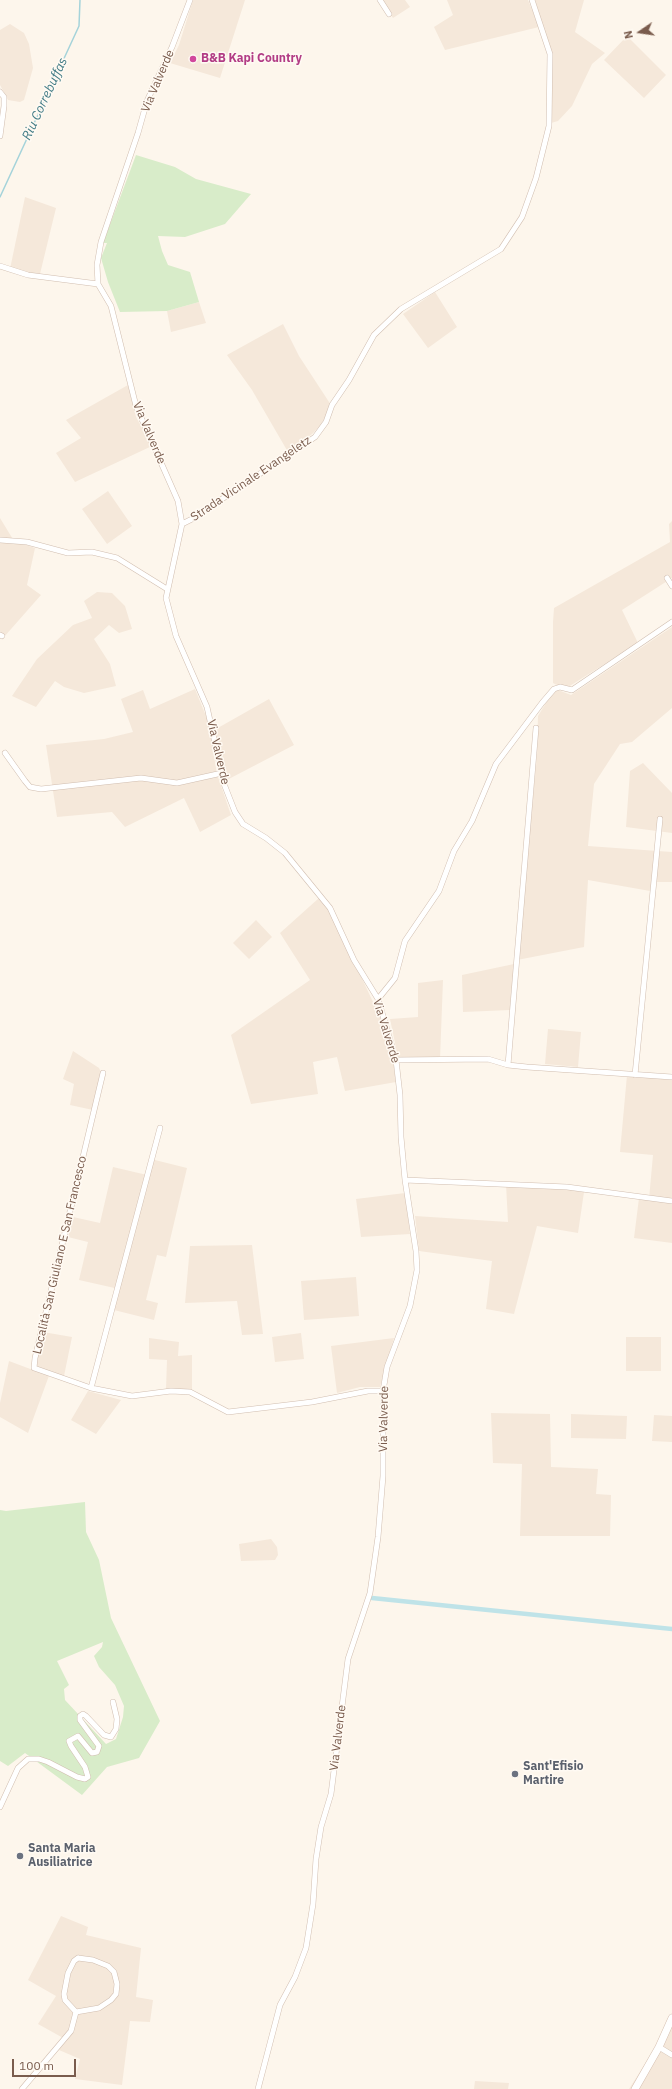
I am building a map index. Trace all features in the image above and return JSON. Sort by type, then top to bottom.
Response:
[{"type":"main road","points":[[635,2089],[659,2047],[672,2018]]},
{"type":"street","name":"Via Valverde","points":[[190,0],[172,47],[147,101],[138,133],[101,242],[97,265],[98,284],[111,306],[136,406],[178,501],[182,524],[166,598],[176,636],[207,707],[222,773],[235,812],[242,824],[266,838],[285,854],[330,908],[354,960],[378,999],[396,1060],[400,1095],[401,1137],[416,1250],[417,1273],[410,1306],[387,1367],[382,1391],[384,1476],[370,1593],[348,1660],[331,1794],[321,1827],[316,1860],[313,1904],[306,1948],[295,1977],[280,2005],[258,2089]]},
{"type":"street","points":[[380,0],[389,14]]},
{"type":"street","name":"Strada Vicinale Evangeletz","points":[[182,524],[192,519],[315,437],[326,422],[332,405],[349,380],[374,335],[401,310],[501,249],[522,217],[536,178],[549,126],[550,54],[532,0]]},
{"type":"street","points":[[0,92],[4,97],[4,106],[0,136]]},
{"type":"street","points":[[0,266],[28,275],[98,284]]},
{"type":"street","points":[[0,540],[27,542],[68,553],[92,552],[117,558],[168,589]]},
{"type":"street","points":[[667,578],[672,586]]},
{"type":"street","points":[[378,999],[395,978],[405,941],[439,891],[454,851],[472,821],[496,764],[542,703],[554,689],[560,687],[572,690],[672,622]]},
{"type":"street","points":[[508,1065],[536,728]]},
{"type":"street","points":[[5,753],[30,786],[41,789],[141,778],[177,783],[222,773]]},
{"type":"street","points":[[635,1074],[660,818]]},
{"type":"street","points":[[396,1060],[488,1059],[508,1065],[672,1077]]},
{"type":"street","name":"Località San Giuliano E San Francesco","points":[[103,1073],[35,1358],[34,1368],[91,1388],[132,1396],[171,1391],[190,1392],[228,1412],[304,1403],[368,1391],[382,1391]]},
{"type":"street","points":[[91,1388],[160,1128]]},
{"type":"street","points":[[406,1180],[567,1187],[672,1201]]},
{"type":"street","points":[[0,1807],[18,1768],[28,1759],[39,1759],[48,1762],[77,1777],[85,1779],[88,1777],[86,1767],[69,1741],[78,1736],[92,1753],[97,1752],[99,1746],[80,1720],[80,1716],[83,1714],[86,1716],[104,1735],[111,1737],[116,1729],[117,1719],[113,1702]]},
{"type":"street","points":[[79,1958],[85,1958],[108,1966],[114,1972],[117,1984],[116,1994],[112,2000],[99,2008],[76,2012],[65,2000],[64,1994],[68,1972],[74,1961],[79,1958]]},
{"type":"street","points":[[22,2089],[71,2031],[76,2012]]},
{"type":"street","points":[[659,2047],[672,2055]]},
{"type":"shaded area","points":[[193,0],[245,0],[220,78],[170,63],[179,45]]},
{"type":"shaded area","points":[[381,0],[405,0],[410,7],[393,18]]},
{"type":"shaded area","points":[[447,0],[528,0],[539,27],[445,50],[434,27],[453,15]]},
{"type":"shaded area","points":[[535,0],[584,0],[575,32],[605,53],[592,64],[572,106],[558,121],[551,123],[552,74]]},
{"type":"shaded area","points":[[10,24],[24,33],[29,44],[33,68],[24,100],[20,102],[8,100],[0,85],[0,30]]},
{"type":"shaded area","points":[[627,36],[666,75],[644,98],[604,60]]},
{"type":"shaded area","points":[[25,197],[56,208],[39,278],[10,269]]},
{"type":"shaded area","points":[[435,292],[457,327],[428,348],[403,314]]},
{"type":"shaded area","points":[[199,302],[206,323],[171,332],[167,311]]},
{"type":"shaded area","points":[[283,324],[299,356],[331,405],[321,425],[312,434],[288,452],[252,390],[227,355]]},
{"type":"shaded area","points":[[128,385],[136,417],[152,446],[75,482],[56,453],[81,438],[66,420]]},
{"type":"shaded area","points":[[108,491],[132,526],[107,544],[82,509]]},
{"type":"shaded area","points":[[0,518],[14,541],[35,548],[27,585],[41,595],[4,637],[0,634]]},
{"type":"shaded area","points":[[672,521],[672,578],[622,610],[638,643],[565,689],[553,683],[554,608],[670,542],[669,524]]},
{"type":"shaded area","points":[[97,592],[112,593],[125,606],[132,629],[119,633],[109,625],[94,639],[110,664],[116,686],[84,693],[64,687],[55,681],[36,707],[12,696],[37,659],[73,625],[92,618],[84,601]]},
{"type":"shaded area","points":[[672,627],[672,708],[632,742],[620,744],[594,784],[588,846],[672,852],[672,882],[652,882],[650,891],[588,880],[584,947],[517,960],[537,756],[538,716],[552,693],[558,690],[571,695]]},
{"type":"shaded area","points":[[195,689],[208,721],[217,774],[231,815],[200,832],[184,798],[125,827],[112,812],[57,817],[46,745],[104,739],[133,732],[121,699],[143,690],[150,709]]},
{"type":"shaded area","points":[[269,699],[294,745],[223,782],[216,729]]},
{"type":"shaded area","points":[[643,763],[672,793],[672,833],[626,827],[630,771]]},
{"type":"shaded area","points":[[319,898],[331,913],[390,1038],[396,1082],[345,1091],[337,1057],[313,1062],[318,1094],[251,1104],[231,1035],[310,980],[280,933]]},
{"type":"shaded area","points":[[256,920],[272,937],[249,959],[233,943]]},
{"type":"shaded area","points":[[514,964],[510,1010],[463,1012],[462,975]]},
{"type":"shaded area","points":[[443,980],[440,1059],[398,1057],[390,1019],[418,1017],[418,983]]},
{"type":"shaded area","points":[[548,1029],[581,1032],[578,1067],[545,1064]]},
{"type":"shaded area","points":[[73,1051],[99,1068],[102,1074],[93,1110],[70,1105],[74,1084],[63,1079]]},
{"type":"shaded area","points":[[627,1075],[672,1080],[672,1201],[649,1199],[653,1155],[620,1152]]},
{"type":"shaded area","points":[[151,1159],[187,1168],[166,1257],[157,1255],[146,1300],[158,1303],[154,1320],[114,1310],[119,1289],[79,1280],[88,1242],[68,1237],[73,1217],[100,1223],[113,1167],[147,1175]]},
{"type":"shaded area","points":[[506,1184],[550,1187],[584,1192],[578,1233],[537,1226],[514,1314],[486,1309],[492,1261],[419,1251],[415,1216],[508,1222]]},
{"type":"shaded area","points":[[405,1193],[410,1234],[361,1237],[356,1199]]},
{"type":"shaded area","points":[[639,1198],[672,1203],[672,1243],[634,1238]]},
{"type":"shaded area","points":[[252,1245],[263,1334],[242,1335],[237,1301],[185,1303],[190,1246]]},
{"type":"shaded area","points":[[356,1277],[359,1316],[304,1320],[301,1281]]},
{"type":"shaded area","points":[[43,1332],[72,1337],[64,1376],[50,1373],[28,1433],[0,1417],[0,1403],[9,1361],[33,1370]]},
{"type":"shaded area","points":[[301,1333],[304,1359],[275,1362],[272,1337]]},
{"type":"shaded area","points":[[626,1337],[661,1337],[661,1371],[626,1371]]},
{"type":"shaded area","points":[[149,1338],[179,1342],[178,1356],[192,1355],[192,1392],[166,1389],[167,1360],[149,1359]]},
{"type":"shaded area","points":[[394,1338],[380,1387],[360,1387],[337,1393],[331,1346]]},
{"type":"shaded area","points":[[88,1391],[121,1400],[96,1434],[71,1420]]},
{"type":"shaded area","points":[[491,1413],[550,1414],[551,1467],[598,1469],[596,1494],[611,1495],[610,1536],[520,1536],[522,1464],[493,1463]]},
{"type":"shaded area","points":[[571,1414],[627,1416],[626,1439],[571,1438]]},
{"type":"shaded area","points":[[654,1415],[672,1416],[672,1442],[652,1441]]},
{"type":"shaded area","points":[[271,1539],[277,1547],[278,1555],[275,1560],[241,1561],[239,1544]]},
{"type":"shaded area","points":[[61,1916],[88,1927],[86,1935],[141,1948],[136,1997],[153,2000],[150,2022],[130,2021],[122,2085],[75,2079],[80,2059],[59,2050],[65,2039],[38,2024],[56,1996],[28,1980]]},
{"type":"shaded area","points":[[672,2021],[672,2089],[629,2089],[657,2045]]},
{"type":"shaded area","points":[[475,2081],[509,2083],[508,2089],[474,2089]]},
{"type":"green space","points":[[136,155],[175,167],[196,179],[251,194],[225,224],[185,237],[158,236],[168,265],[190,272],[199,302],[167,311],[120,312],[108,282],[101,258],[107,243],[103,243]]},
{"type":"green space","points":[[85,1502],[86,1532],[99,1560],[111,1618],[160,1721],[139,1758],[107,1767],[82,1795],[25,1753],[8,1766],[0,1761],[0,1510],[6,1511]],"holes":[[[103,1642],[102,1647],[94,1656],[99,1667],[115,1685],[124,1706],[123,1717],[116,1739],[106,1744],[65,1700],[64,1689],[69,1685],[57,1661]]]},
{"type":"waterway","name":"Riu Correbuffas","points":[[0,197],[79,26],[80,0]]},
{"type":"waterway","points":[[372,1598],[672,1629]]},
{"type":"place","name":"B&B Kapi Country","points":[[193,59]]},
{"type":"place","name":"Sant'Efisio Martire","points":[[515,1774]]},
{"type":"place","name":"Santa Maria Ausiliatrice","points":[[20,1856]]}]
